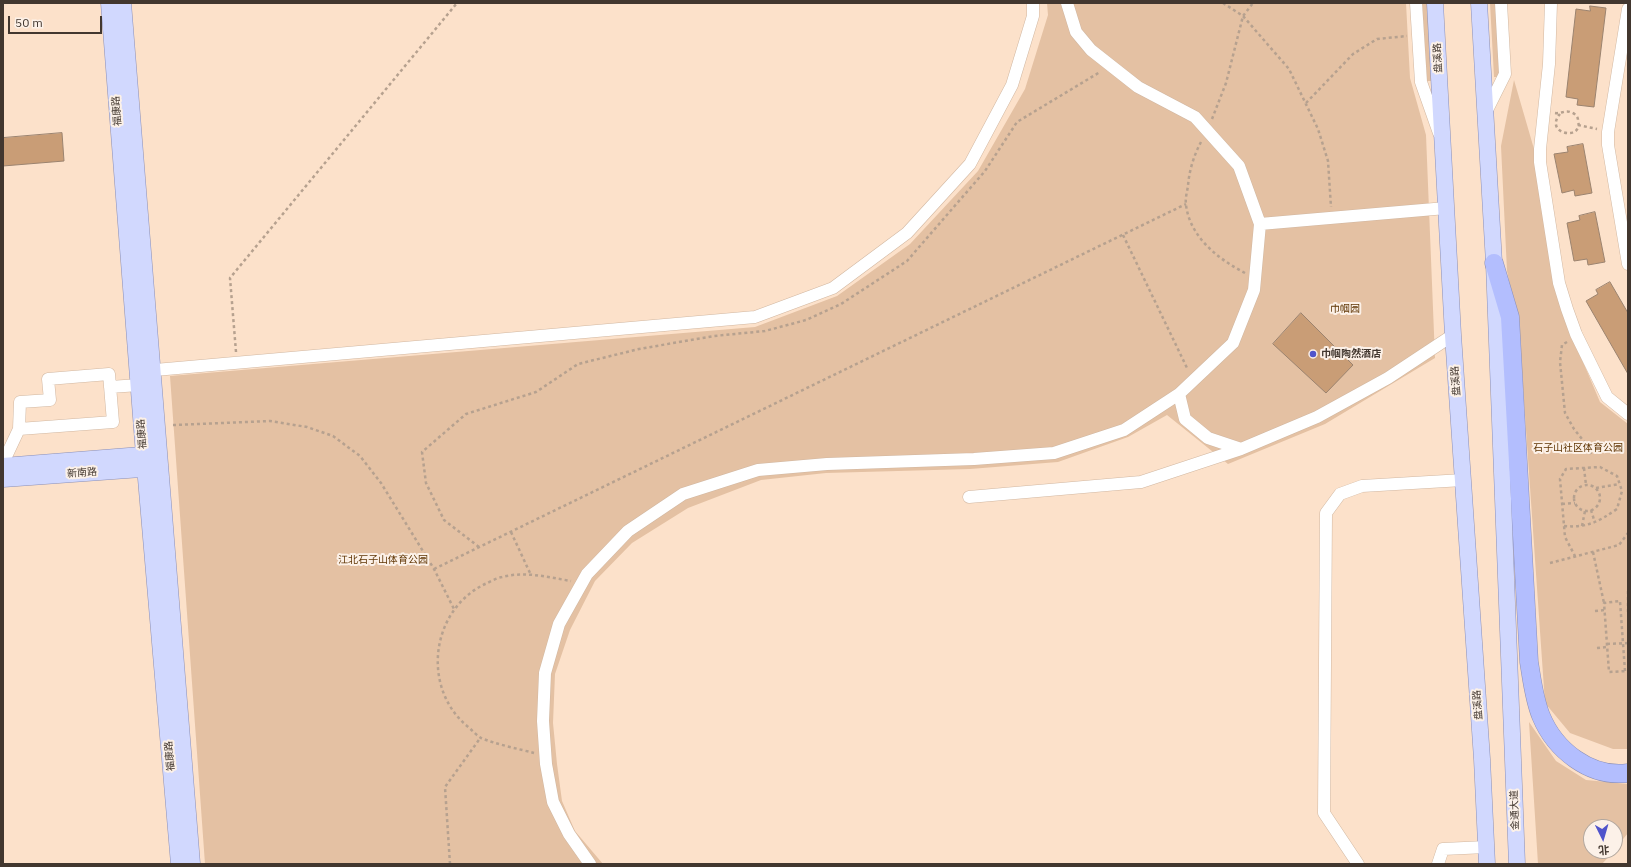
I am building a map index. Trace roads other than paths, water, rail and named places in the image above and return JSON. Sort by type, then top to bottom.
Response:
[{"type":"highway","points":[[1494,263],[1510,317],[1529,662],[1534,692],[1541,715],[1549,733],[1573,757],[1587,767],[1605,773],[1628,773]]},
{"type":"main road","name":"福康路","points":[[109,3],[139,385],[153,461],[192,864]]},
{"type":"main road","name":"福康路","points":[[122,3],[179,864]]},
{"type":"main road","name":"盘溪路","points":[[1435,3],[1453,335],[1482,760],[1486,847]]},
{"type":"main road","points":[[1471,3],[1481,36]]},
{"type":"main road","points":[[1480,3],[1494,263]]},
{"type":"main road","name":"金通大道","points":[[1494,263],[1517,864]]},
{"type":"main road","name":"新南路","points":[[3,466],[153,461]]},
{"type":"main road","name":"新南路","points":[[3,479],[153,461]]},
{"type":"main road","points":[[1486,847],[1486,864]]},
{"type":"street","points":[[155,370],[754,317],[833,288],[907,233],[970,164],[1012,85],[1033,16],[1033,3]]},
{"type":"street","points":[[590,864],[569,834],[553,802],[546,757],[543,721],[545,673],[558,624],[581,583],[587,574],[628,531],[683,494],[758,470],[827,464],[974,459],[1054,453],[1124,430],[1179,394],[1233,343],[1254,290],[1260,224],[1239,166],[1195,117],[1138,87],[1091,50],[1076,32],[1067,3]]},
{"type":"street","points":[[1416,3],[1421,82],[1443,144]]},
{"type":"street","points":[[1486,112],[1506,74],[1501,3]]},
{"type":"street","points":[[1551,3],[1548,64],[1540,162],[1559,283],[1576,334],[1607,397],[1628,414]]},
{"type":"street","points":[[1628,9],[1608,132],[1608,145],[1628,264]]},
{"type":"street","points":[[1621,225],[1628,207]]},
{"type":"street","points":[[1260,224],[1446,208]]},
{"type":"street","points":[[969,497],[1141,482],[1241,449],[1317,417],[1388,378],[1453,335]]},
{"type":"street","points":[[3,463],[19,429],[20,402],[50,400],[48,379],[109,374],[113,422],[19,429]]},
{"type":"street","points":[[110,387],[139,385]]},
{"type":"street","points":[[1179,394],[1185,420],[1208,438],[1241,449]]},
{"type":"street","points":[[1358,864],[1324,813],[1326,513],[1340,494],[1362,486],[1463,480]]},
{"type":"street","points":[[1438,864],[1443,850],[1486,847]]},
{"type":"place","name":"巾帼陶然酒店","points":[[1313,354]]},
{"type":"park label","name":"巾帼园","points":[[1345,309]]},
{"type":"park label","name":"石子山社区体育公园","points":[[1578,448]]},
{"type":"park label","name":"江北石子山体育公园","points":[[383,560]]}]
